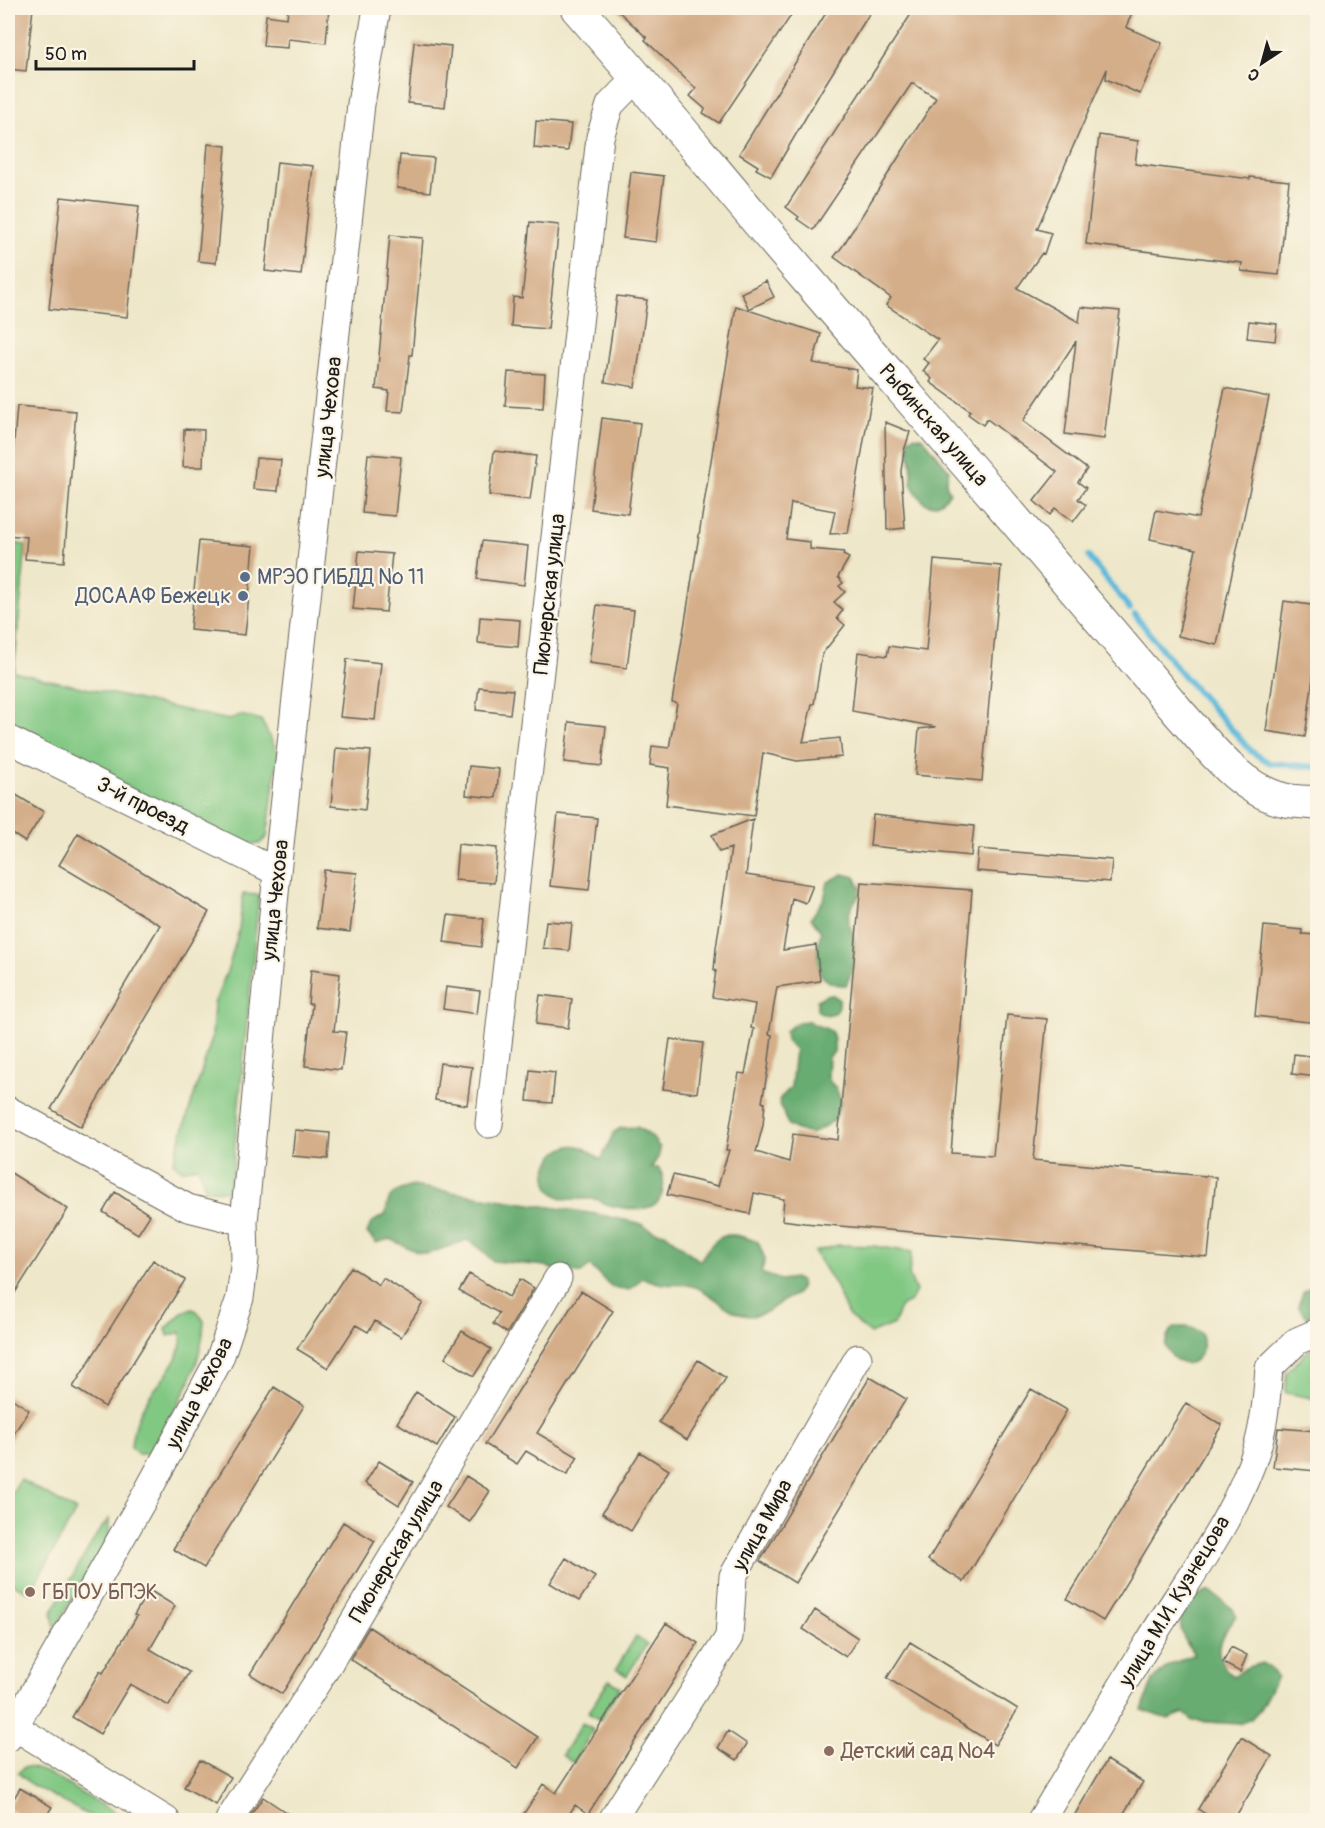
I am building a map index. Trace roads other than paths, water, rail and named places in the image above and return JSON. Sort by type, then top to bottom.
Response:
[{"type":"main road","name":"Рыбинская улица","points":[[577,8],[638,76],[806,278],[1211,748],[1242,778],[1264,792],[1285,800],[1317,803]]},
{"type":"street","name":"улица Чехова","points":[[11,1732],[146,1496],[220,1358],[240,1298],[245,1259],[244,1222],[277,872],[361,104],[377,8]]},
{"type":"street","name":"Пионерская улица","points":[[489,1124],[600,137],[610,105],[638,76]]},
{"type":"street","name":"3-й проезд","points":[[8,738],[277,872]]},
{"type":"street","points":[[8,1110],[188,1208],[244,1222]]},
{"type":"street","name":"Пионерская улица","points":[[229,1821],[325,1670],[558,1278]]},
{"type":"street","name":"улица М.И. Кузнецова","points":[[1041,1821],[1231,1507],[1246,1478],[1265,1415],[1269,1368],[1297,1341],[1317,1332]]},
{"type":"street","name":"улица Мира","points":[[612,1821],[729,1637],[733,1576],[858,1358]]},
{"type":"street","points":[[11,1732],[166,1821]]},
{"type":"waterway","points":[[1088,556],[1130,609]]},
{"type":"waterway","points":[[1135,615],[1180,672],[1252,752],[1270,763],[1315,767]]},
{"type":"place","name":"МРЭО ГИБДД № 11","points":[[245,577]]},
{"type":"place","name":"ДОСААФ Бежецк","points":[[243,596]]},
{"type":"place","name":"ГБПОУ БПЭК","points":[[30,1592]]},
{"type":"place","name":"Детский сад №4","points":[[829,1751]]}]
